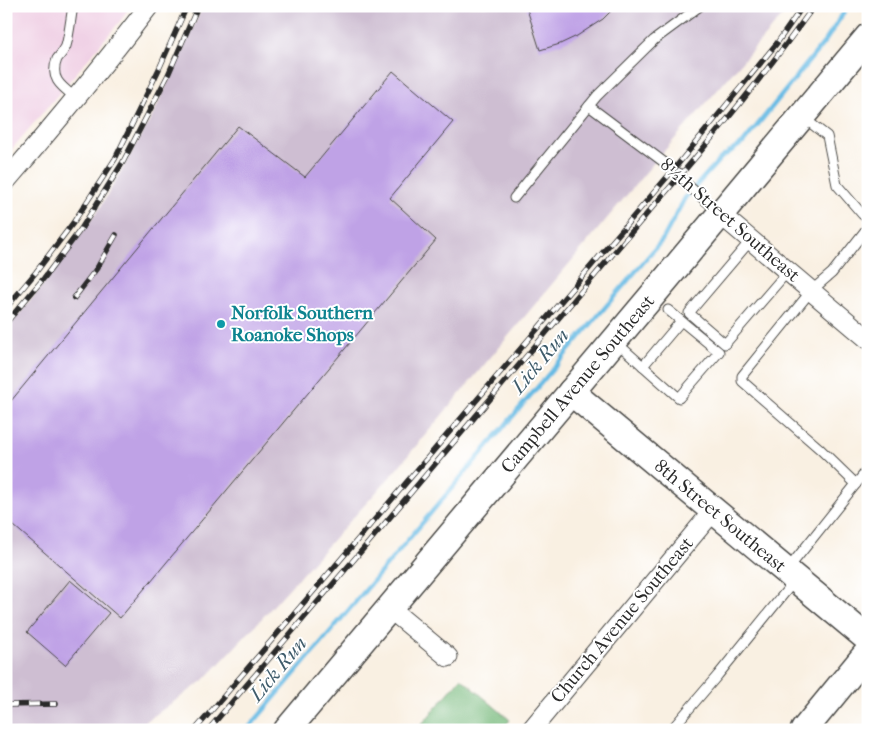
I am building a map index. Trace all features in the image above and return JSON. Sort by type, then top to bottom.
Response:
[{"type":"street","points":[[6,181],[76,98],[149,6]]},
{"type":"street","name":"Campbell Avenue Southeast","points":[[287,730],[614,341],[712,206],[802,116],[867,39]]},
{"type":"street","name":"8½th Street Southeast","points":[[712,206],[868,338]]},
{"type":"street","name":"8th Street Southeast","points":[[571,392],[868,639]]},
{"type":"street","name":"Church Avenue Southeast","points":[[531,730],[714,511]]},
{"type":"street","points":[[389,608],[448,657]]},
{"type":"street","points":[[804,730],[868,652]]},
{"type":"lane","points":[[73,6],[66,46],[58,58],[54,69],[55,76],[60,85],[76,98]]},
{"type":"lane","points":[[514,198],[598,96],[654,40],[700,6]]},
{"type":"lane","name":"8½th Street Southeast","points":[[589,106],[681,175],[684,182],[712,206]]},
{"type":"lane","points":[[802,116],[827,136],[837,185],[868,219]]},
{"type":"lane","points":[[856,484],[820,449],[742,381],[742,376],[811,291],[832,273],[868,227]]},
{"type":"lane","points":[[752,240],[689,313],[724,344],[788,271]]},
{"type":"lane","points":[[614,341],[678,398],[719,352],[668,310]]},
{"type":"lane","points":[[643,366],[681,321]]},
{"type":"lane","points":[[671,730],[718,676],[787,590],[792,564],[868,469]]},
{"type":"shaded area","points":[[6,6],[130,6],[121,20],[6,156]]},
{"type":"shaded area","points":[[203,6],[791,6],[652,165],[390,477],[203,681],[134,730],[6,730],[6,330],[39,290],[100,208],[152,117]]},
{"type":"green space","points":[[461,678],[510,720],[502,730],[417,730]]},
{"type":"building","points":[[526,6],[616,6],[603,19],[577,36],[540,50]]},
{"type":"building","name":"Norfolk Southern Roanoke Shops","points":[[393,71],[453,122],[390,198],[436,240],[120,618],[6,519],[6,407],[238,126],[305,177]]},
{"type":"building","points":[[70,580],[109,613],[65,665],[27,632]]},
{"type":"waterway","name":"Lick Run","points":[[247,730],[663,239],[685,198],[721,158],[743,143],[826,40],[848,6]]},
{"type":"railway","points":[[6,308],[73,223],[115,159],[187,6]]},
{"type":"railway","points":[[6,323],[44,278],[81,229],[123,162],[168,75],[198,6]]},
{"type":"railway","points":[[195,730],[674,169],[777,43],[803,6]]},
{"type":"railway","points":[[208,730],[693,160],[755,84],[814,6]]},
{"type":"railway","points":[[74,298],[97,268],[116,235]]},
{"type":"railway","points":[[6,705],[56,704]]},
{"type":"place","name":"Norfolk Southern Roanoke Shops","points":[[221,324]]}]
